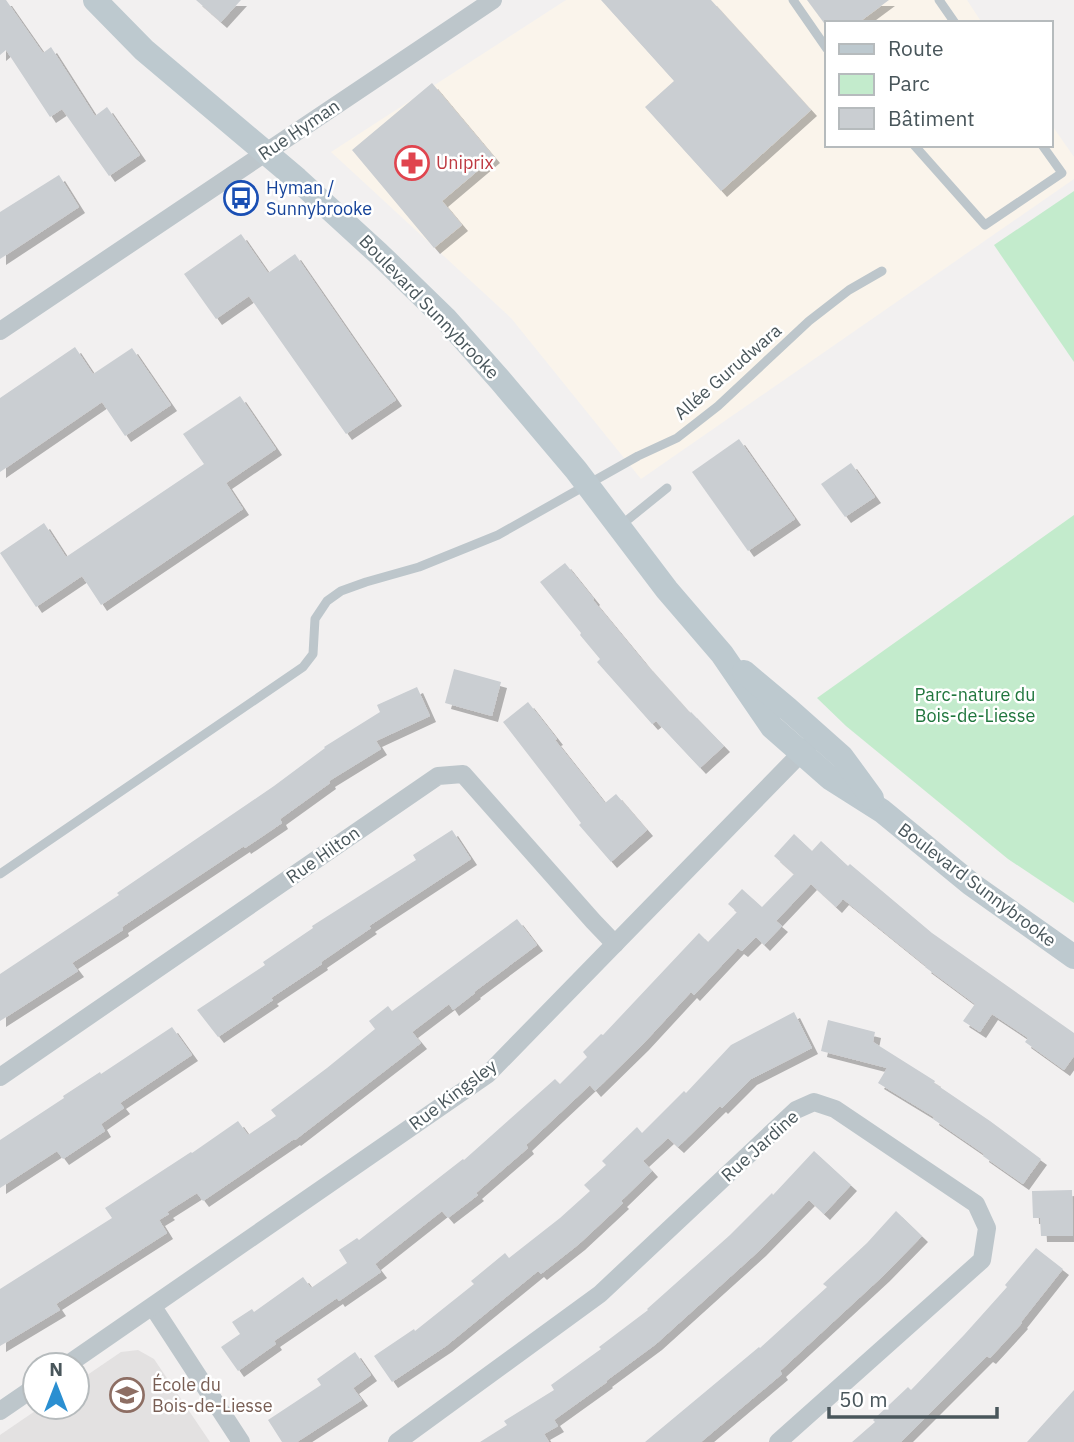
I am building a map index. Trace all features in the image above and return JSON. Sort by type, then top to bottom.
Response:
[{"type":"street","name":"Boulevard Sunnybrooke","points":[[95,0],[144,50],[350,226],[445,318],[530,414],[587,485],[682,609],[722,654],[772,727],[809,744],[830,778],[882,811],[971,884],[1074,957]]},
{"type":"street","name":"Rue Hyman","points":[[0,331],[493,0]]},
{"type":"street","name":"Rue Kingsley","points":[[88,1351],[488,1074],[809,744]]},
{"type":"street","name":"Rue Hilton","points":[[0,1077],[438,776],[463,774],[615,944]]},
{"type":"street","name":"Rue Jardine","points":[[397,1442],[600,1294],[796,1110],[814,1102],[835,1109],[976,1204],[987,1228],[982,1260],[778,1442]]},
{"type":"street","points":[[153,1307],[241,1442]]},
{"type":"street","points":[[0,1412],[21,1397]]},
{"type":"lane","points":[[793,0],[825,46]]},
{"type":"lane","points":[[939,0],[954,21]]},
{"type":"lane","points":[[916,147],[985,225],[1062,173],[1043,147]]},
{"type":"lane","name":"Allée Gurudwara","points":[[0,874],[303,667],[313,654],[314,619],[327,601],[341,591],[419,568],[498,535],[638,456],[677,438],[718,406],[809,321],[849,290],[882,271]]},
{"type":"lane","points":[[618,527],[667,488]]},
{"type":"shaded area","points":[[566,0],[967,0],[981,21],[825,21],[825,147],[1053,147],[1053,127],[1074,157],[1074,179],[641,479],[511,318],[331,152]]},
{"type":"shaded area","name":"École du Bois-de-Liesse","points":[[138,1350],[154,1359],[210,1442],[0,1442],[0,1435],[21,1421],[91,1421],[91,1372],[121,1352]]},
{"type":"green space","points":[[1074,191],[1074,362],[994,245]]},
{"type":"green space","name":"Parc-nature du Bois-de-Liesse","points":[[1074,515],[1074,903],[1008,859],[846,726],[817,698]]},
{"type":"building","points":[[0,0],[6,0],[43,53],[51,47],[95,116],[107,107],[140,155],[109,176],[62,109],[50,117],[6,50],[0,55]]},
{"type":"building","points":[[196,0],[241,0],[221,22]]},
{"type":"building","points":[[601,0],[711,0],[811,110],[721,191],[645,107],[674,81]]},
{"type":"building","points":[[807,0],[889,0],[861,21],[824,23]]},
{"type":"building","points":[[432,83],[494,157],[442,201],[462,225],[434,248],[352,150]]},
{"type":"building","points":[[59,175],[79,207],[0,259],[0,212]]},
{"type":"building","points":[[241,234],[268,273],[295,254],[396,400],[346,434],[249,296],[216,319],[184,274]]},
{"type":"building","points":[[75,347],[93,374],[132,348],[171,405],[125,436],[102,402],[0,472],[0,398]]},
{"type":"building","points":[[240,396],[276,449],[226,483],[243,509],[101,605],[82,576],[36,607],[0,553],[44,523],[66,557],[204,464],[183,434]]},
{"type":"building","points":[[739,439],[795,519],[748,551],[692,472]]},
{"type":"building","points":[[851,463],[875,497],[845,517],[821,484]]},
{"type":"building","points":[[565,563],[645,663],[724,746],[700,768],[656,721],[652,724],[597,662],[600,659],[540,582]]},
{"type":"building","points":[[454,669],[501,682],[492,716],[445,703]]},
{"type":"building","points":[[417,687],[430,716],[376,741],[381,749],[329,781],[330,783],[280,819],[282,823],[122,927],[123,930],[72,963],[78,971],[0,1021],[0,974],[119,895],[117,893],[274,786],[324,747],[380,712],[377,705]]},
{"type":"building","points":[[528,702],[605,803],[616,794],[647,830],[611,862],[579,825],[581,823],[503,722]]},
{"type":"building","points":[[452,830],[471,859],[369,926],[371,928],[218,1037],[197,1010],[265,965],[263,962],[313,928],[312,926],[416,860],[413,855]]},
{"type":"building","points":[[794,834],[812,851],[821,841],[932,933],[1074,1033],[1074,1056],[1064,1070],[1025,1042],[1028,1038],[992,1014],[980,1032],[963,1021],[975,1004],[925,967],[843,899],[836,907],[811,884],[776,921],[782,926],[764,945],[756,937],[742,951],[738,948],[694,995],[691,992],[595,1091],[590,1085],[526,1145],[528,1148],[476,1193],[478,1195],[448,1218],[442,1211],[375,1264],[381,1272],[274,1341],[276,1344],[238,1371],[221,1347],[240,1334],[232,1322],[252,1309],[254,1312],[303,1277],[311,1288],[347,1263],[339,1250],[357,1238],[359,1240],[464,1160],[555,1079],[560,1084],[587,1057],[583,1052],[603,1035],[699,933],[708,942],[737,912],[728,904],[742,889],[762,907],[794,874],[774,856]]},
{"type":"building","points":[[517,919],[537,945],[453,1010],[449,1004],[412,1032],[421,1043],[295,1140],[203,1201],[197,1193],[167,1212],[169,1214],[159,1220],[167,1233],[56,1304],[60,1310],[0,1346],[0,1289],[112,1218],[105,1208],[238,1121],[248,1135],[276,1116],[271,1110],[375,1029],[369,1021],[388,1006],[392,1011]]},
{"type":"building","points":[[794,1012],[812,1048],[751,1079],[678,1147],[668,1138],[643,1161],[652,1171],[621,1201],[623,1203],[579,1244],[541,1274],[538,1271],[446,1346],[392,1382],[374,1356],[414,1329],[415,1331],[474,1284],[471,1281],[505,1253],[509,1258],[560,1218],[590,1191],[584,1185],[606,1165],[602,1161],[637,1127],[642,1133],[684,1091],[686,1093],[731,1045]]},
{"type":"building","points":[[828,1020],[875,1032],[873,1042],[935,1081],[934,1083],[1041,1159],[1023,1184],[933,1119],[934,1117],[878,1083],[887,1068],[821,1051]]},
{"type":"building","points":[[172,1027],[192,1055],[120,1103],[124,1108],[101,1124],[105,1131],[63,1159],[57,1151],[0,1188],[0,1140],[64,1098],[63,1096]]},
{"type":"building","points":[[814,1151],[851,1185],[824,1214],[809,1200],[760,1250],[656,1344],[554,1420],[558,1426],[544,1434],[549,1442],[480,1442],[507,1425],[504,1421],[554,1390],[551,1385],[601,1349],[599,1347],[648,1310],[772,1193],[773,1195]]},
{"type":"building","points":[[1072,1190],[1073,1236],[1041,1236],[1040,1218],[1033,1218],[1032,1191]]},
{"type":"building","points":[[896,1211],[922,1236],[780,1371],[782,1374],[701,1442],[645,1442],[760,1348],[827,1287],[823,1284],[867,1243]]},
{"type":"building","points":[[1036,1248],[1063,1269],[1022,1323],[990,1358],[987,1356],[901,1442],[852,1442],[908,1387],[911,1390],[964,1335],[1007,1287],[1005,1285]]},
{"type":"building","points":[[355,1352],[371,1375],[353,1388],[362,1400],[297,1442],[282,1442],[268,1420],[321,1385],[317,1379]]},
{"type":"building","points":[[1074,1390],[1074,1442],[1027,1442]]},
{"type":"place","name":"Uniprix","points":[[412,163]]},
{"type":"place","name":"Hyman / Sunnybrooke","points":[[241,198]]},
{"type":"place","name":"École du Bois-de-Liesse","points":[[127,1395]]}]
